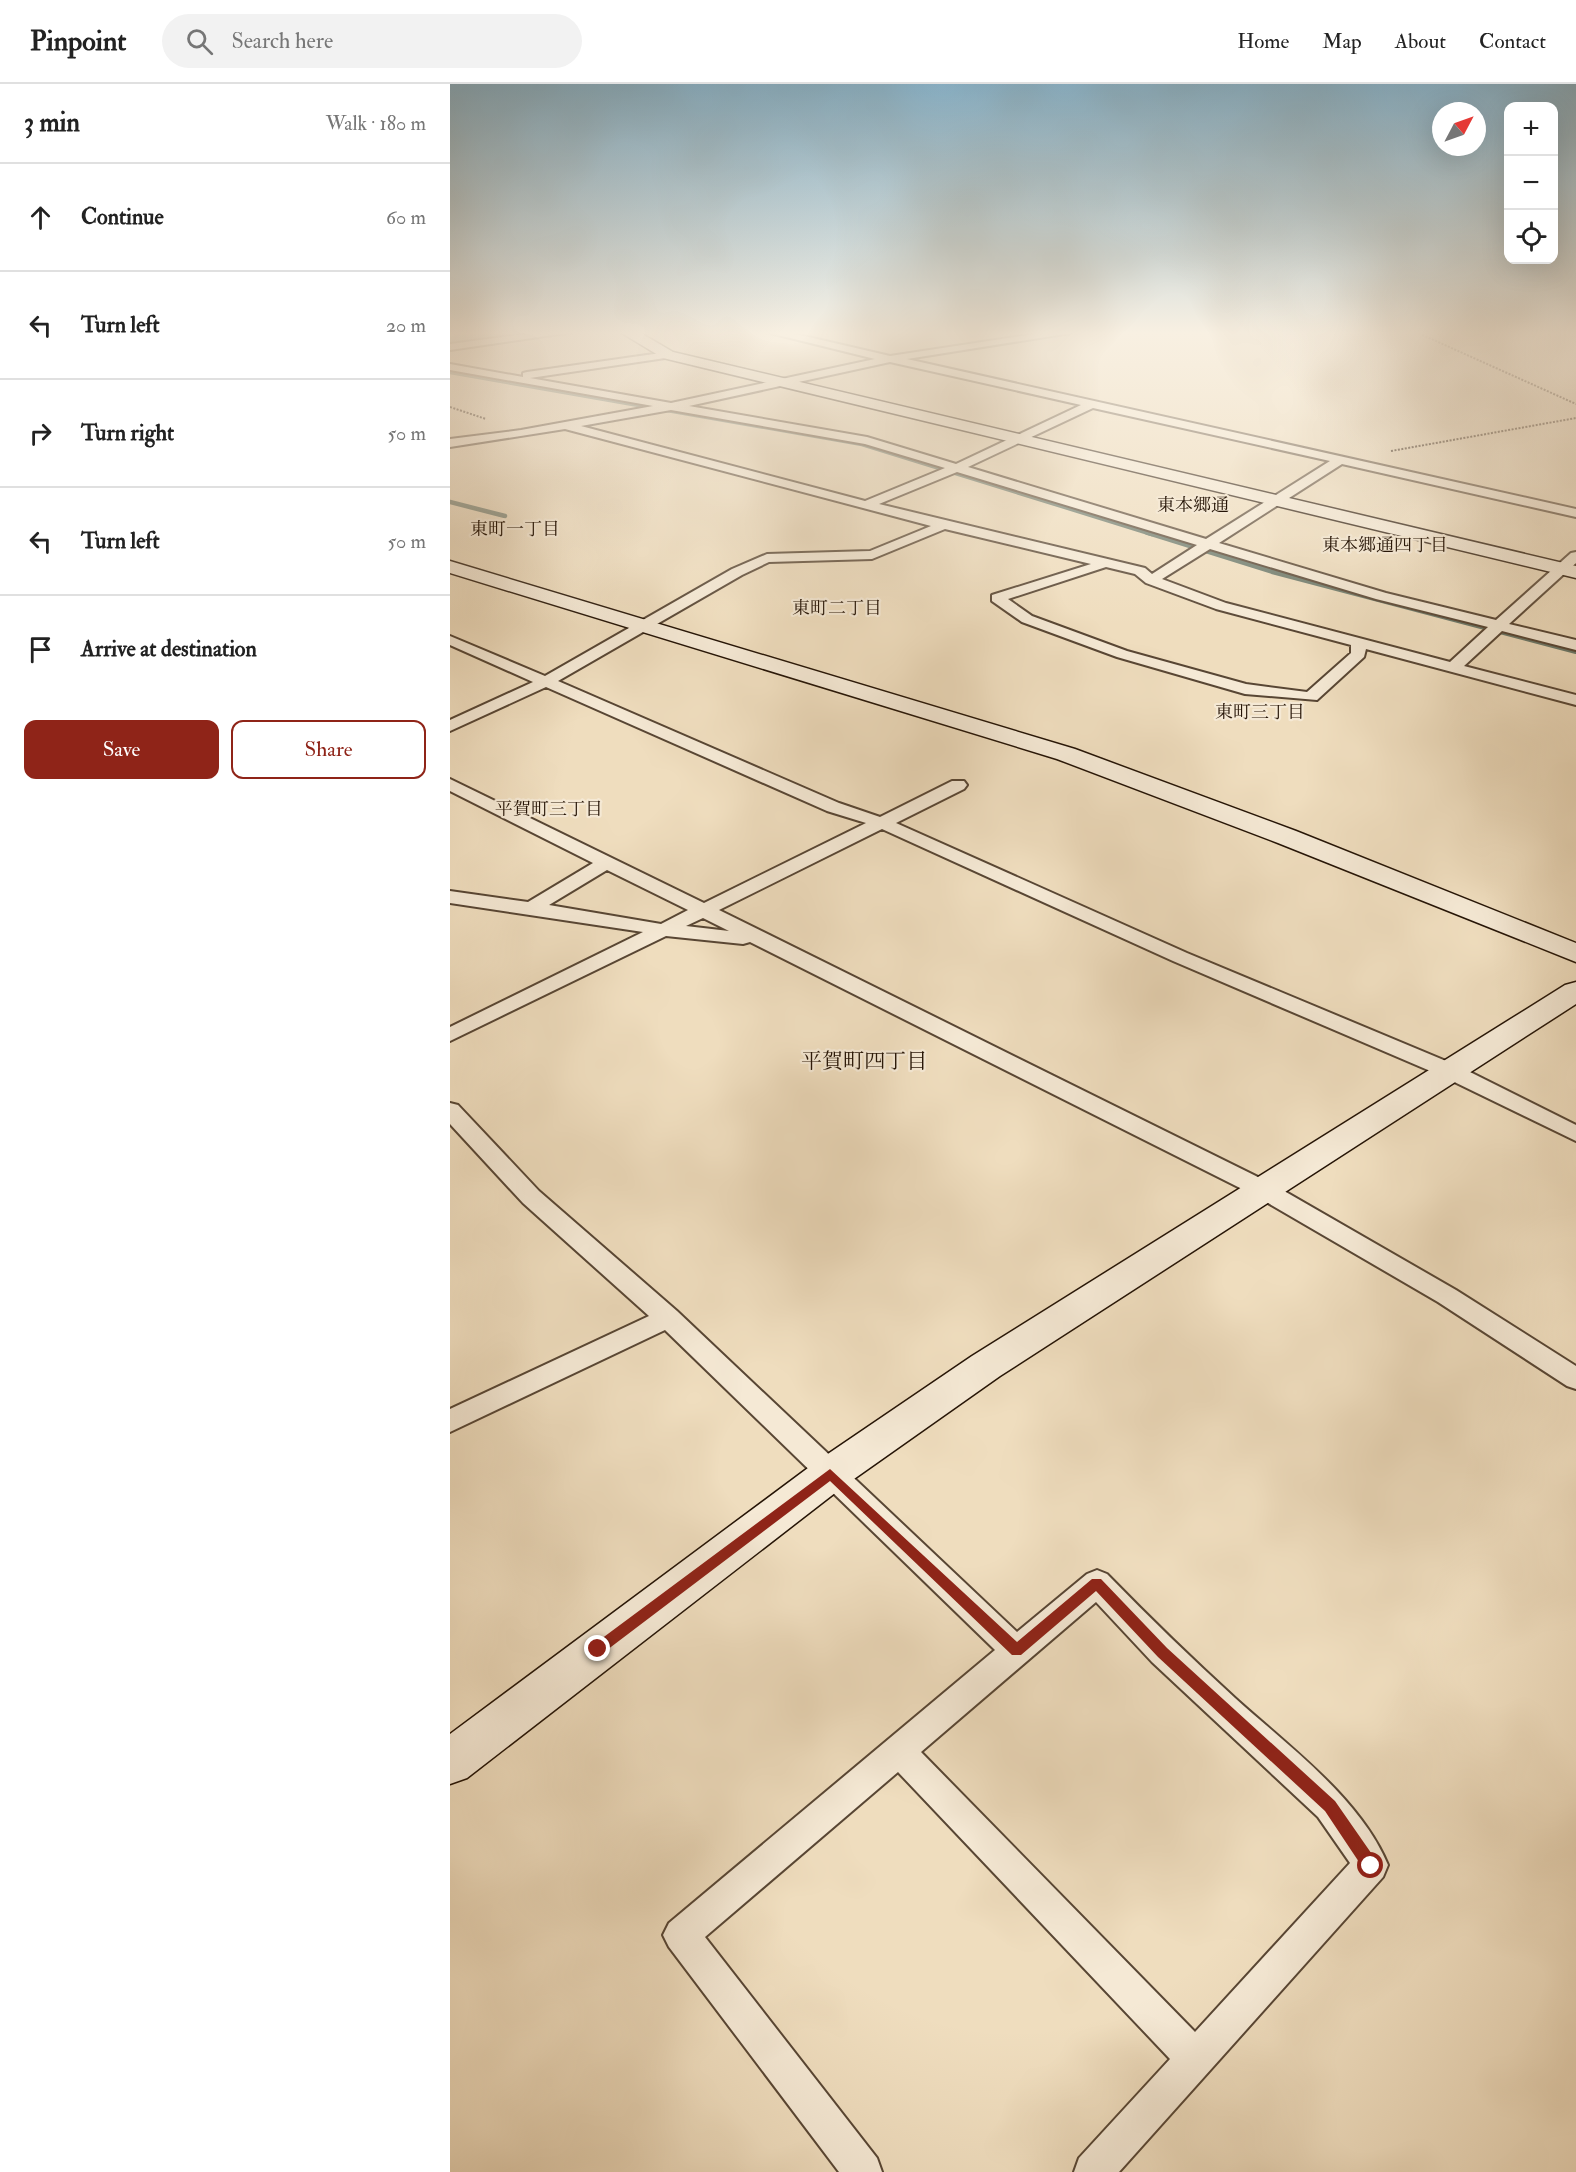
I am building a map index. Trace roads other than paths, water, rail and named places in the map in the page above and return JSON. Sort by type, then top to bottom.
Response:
[{"type":"street","points":[[450,443],[543,429]]},
{"type":"street","points":[[579,429],[1102,565],[1140,571],[1151,580],[1221,606],[1576,700]]},
{"type":"street","points":[[801,429],[867,441],[1381,596],[1576,645]]},
{"type":"street","points":[[981,429],[1275,501],[1571,566]]},
{"type":"street","points":[[868,504],[959,467],[1037,429]]},
{"type":"street","points":[[1205,429],[1576,513]]},
{"type":"street","points":[[1151,580],[1341,460]]},
{"type":"street","points":[[450,726],[547,681],[737,572],[767,558],[872,555],[944,525]]},
{"type":"street","points":[[1102,565],[997,598],[1028,619],[1122,654],[1245,689],[1311,698],[1359,654],[1358,643]]},
{"type":"street","points":[[1453,667],[1497,625],[1571,566]]},
{"type":"street","points":[[450,567],[1066,754],[1287,837],[1576,953]]},
{"type":"street","points":[[450,640],[833,807],[882,823],[1180,957],[1450,1071],[1576,1134]]},
{"type":"street","points":[[450,784],[758,940],[1264,1190],[1447,1296],[1576,1379]]},
{"type":"street","points":[[450,1035],[958,785]]},
{"type":"street","points":[[531,908],[607,862]]},
{"type":"street","points":[[450,897],[663,930],[758,940]]},
{"type":"street","points":[[450,1762],[830,1474],[986,1366],[1576,991]]},
{"type":"street","points":[[450,1110],[531,1197],[668,1318],[1017,1651]]},
{"type":"street","points":[[450,1421],[668,1318]]},
{"type":"street","points":[[863,2172],[681,1935],[1097,1583],[1163,1652],[1330,1806],[1371,1866],[1093,2172]]},
{"type":"street","points":[[899,1751],[1195,2059]]},
{"type":"waterway","points":[[779,429],[862,444],[1152,534]]},
{"type":"waterway","points":[[450,502],[505,516]]},
{"type":"waterway","points":[[1147,532],[1272,571],[1576,651]]},
{"type":"district","name":"東本郷通","points":[[1193,505]]},
{"type":"district","name":"東町一丁目","points":[[515,529]]},
{"type":"district","name":"東本郷通四丁目","points":[[1385,545]]},
{"type":"district","name":"東町二丁目","points":[[837,608]]},
{"type":"district","name":"東町三丁目","points":[[1260,712]]},
{"type":"district","name":"平賀町三丁目","points":[[549,809]]},
{"type":"district","name":"平賀町四丁目","points":[[864,1061]]}]
